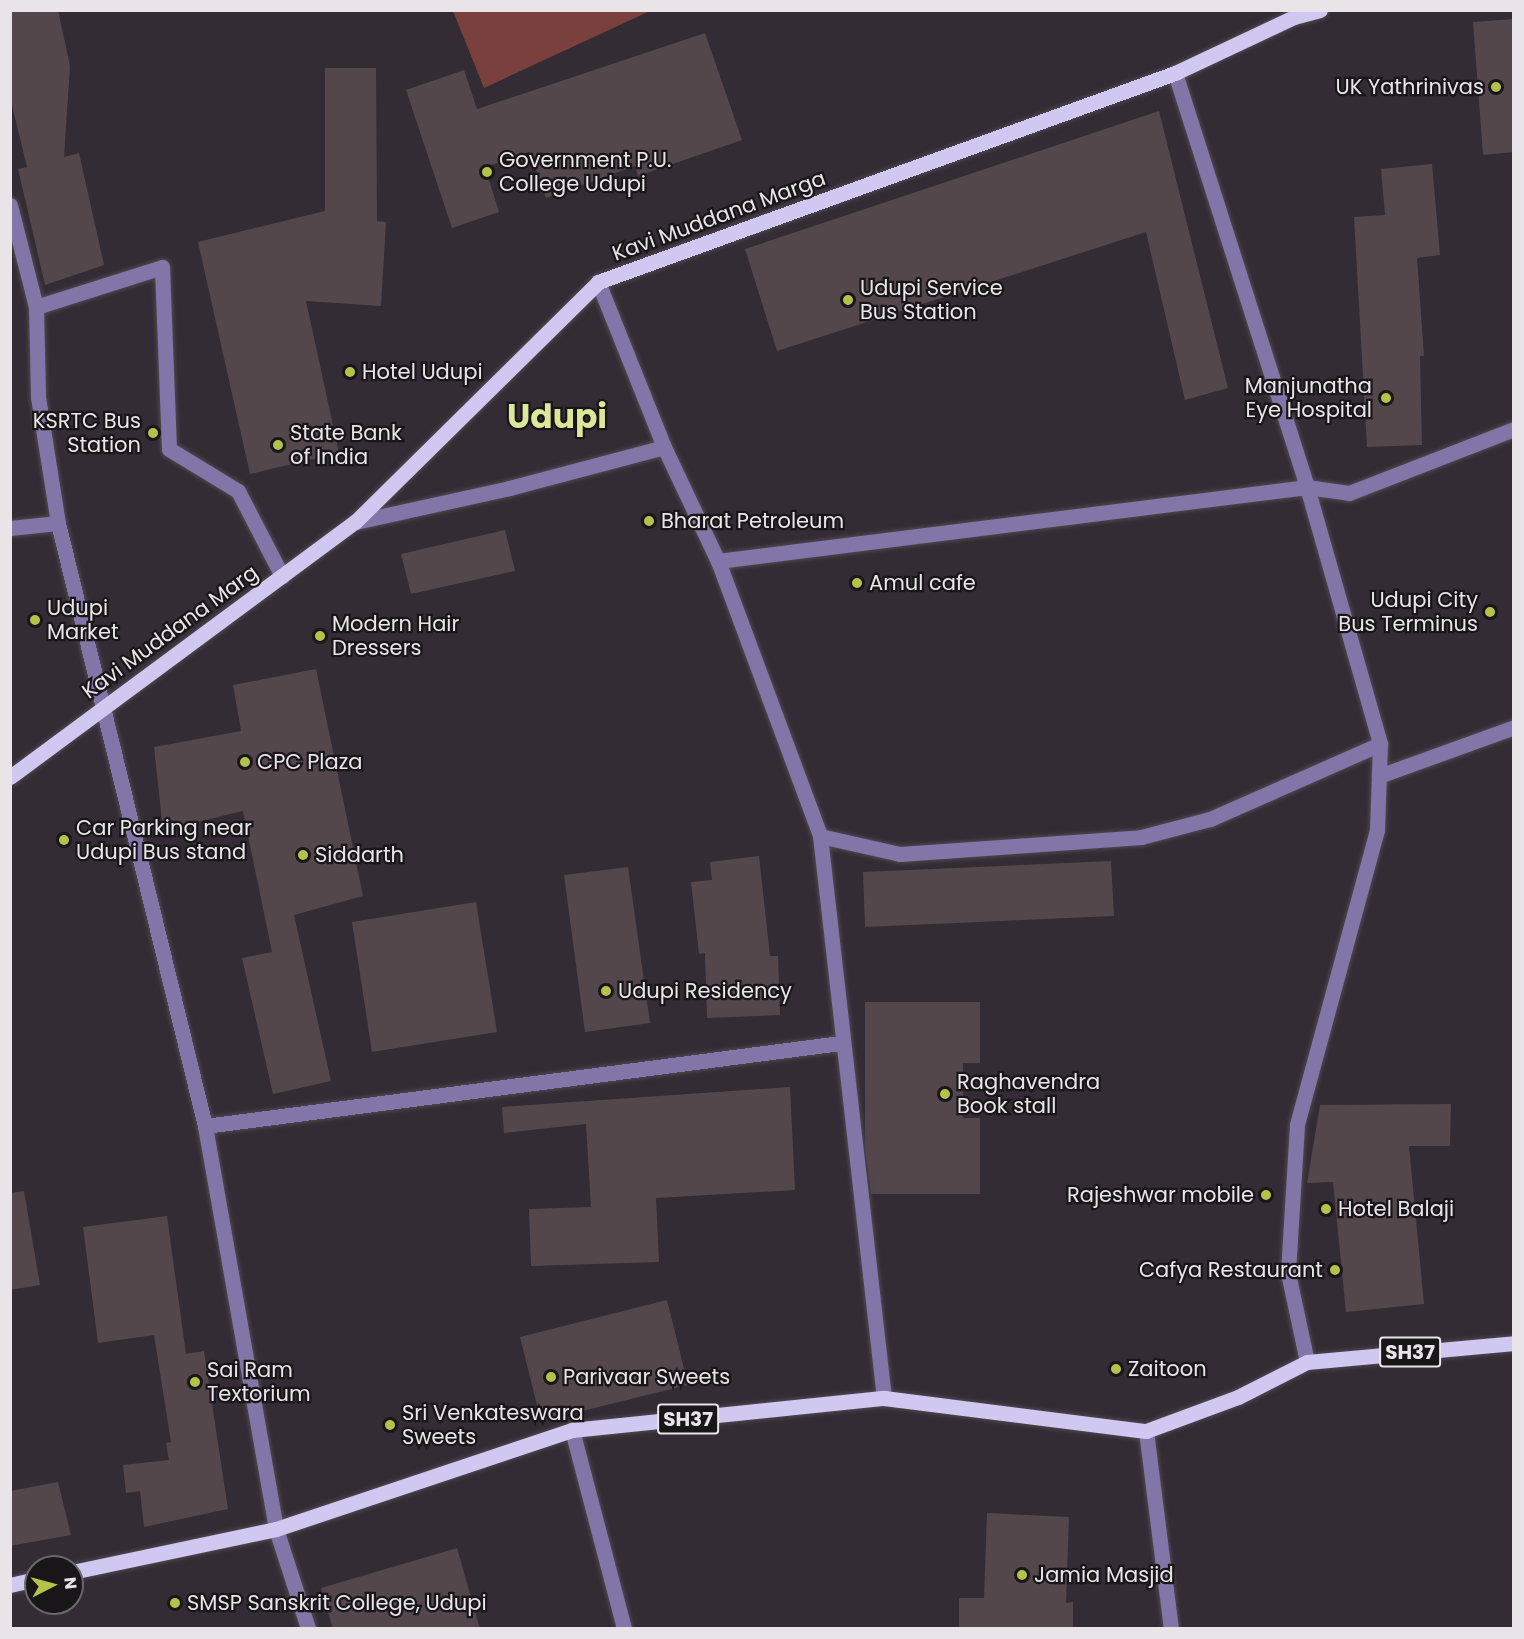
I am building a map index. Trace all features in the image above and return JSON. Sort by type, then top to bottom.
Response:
[{"type":"main road","points":[[1175,73],[1293,14],[1320,10]]},
{"type":"main road","name":"Kavi Muddana Marga","points":[[355,522],[598,282],[1175,73]]},
{"type":"main road","name":"Kavi Muddana Marg","points":[[10,777],[355,522]]},
{"type":"main road","name":"SH37","points":[[84,1569],[276,1529],[572,1430],[884,1398],[1146,1431],[1238,1397],[1307,1362],[1514,1343]]},
{"type":"street","points":[[1175,73],[1307,487],[1380,744],[1377,830],[1297,1125],[1288,1273],[1307,1362]]},
{"type":"street","points":[[10,205],[36,307],[38,397],[58,523],[205,1126],[276,1529],[308,1629]]},
{"type":"street","points":[[36,307],[162,267],[169,448],[238,491],[282,576]]},
{"type":"street","points":[[598,282],[664,447],[718,561],[820,836],[841,1042],[884,1398]]},
{"type":"street","points":[[718,561],[1307,487],[1349,493],[1514,429]]},
{"type":"street","points":[[355,522],[509,488],[664,447]]},
{"type":"street","points":[[10,528],[58,523]]},
{"type":"street","points":[[1379,776],[1514,727]]},
{"type":"street","points":[[820,836],[900,854],[1140,837],[1210,819],[1380,744]]},
{"type":"street","points":[[205,1126],[841,1042]]},
{"type":"street","points":[[572,1430],[624,1629]]},
{"type":"street","points":[[1146,1431],[1171,1629]]},
{"type":"shaded area","points":[[453,11],[650,11],[484,88]]},
{"type":"building","points":[[10,10],[58,10],[70,66],[64,157],[79,153],[104,265],[45,285],[18,169],[27,167],[10,97]]},
{"type":"building","name":"UK Yathrinivas","points":[[1514,19],[1514,152],[1483,155],[1473,22]]},
{"type":"building","points":[[705,33],[742,140],[638,176],[635,166],[546,198],[530,152],[485,167],[499,212],[452,228],[406,90],[464,70],[477,109]]},
{"type":"building","points":[[325,68],[376,68],[377,221],[386,222],[381,306],[306,301],[339,453],[250,474],[198,242],[325,211]]},
{"type":"building","name":"Udupi Service Bus Station","points":[[1159,111],[1228,388],[1185,400],[1146,232],[777,351],[745,249]]},
{"type":"building","points":[[1432,164],[1440,255],[1417,258],[1424,356],[1420,356],[1422,445],[1367,447],[1354,217],[1385,215],[1381,169]]},
{"type":"building","points":[[505,530],[515,571],[411,594],[401,554]]},
{"type":"building","points":[[316,669],[363,896],[294,915],[331,1081],[273,1094],[242,958],[272,952],[243,811],[163,830],[154,747],[241,731],[233,685]]},
{"type":"building","points":[[759,856],[770,956],[778,956],[780,1015],[707,1018],[705,953],[699,954],[691,882],[712,880],[710,862]]},
{"type":"building","points":[[1111,861],[1114,916],[865,927],[863,872]]},
{"type":"building","points":[[628,867],[650,1023],[585,1032],[564,875]]},
{"type":"building","points":[[476,902],[497,1032],[372,1052],[352,922]]},
{"type":"building","points":[[865,1002],[980,1002],[980,1063],[963,1063],[963,1118],[980,1118],[980,1194],[871,1194],[865,1148]]},
{"type":"building","points":[[790,1087],[795,1190],[656,1198],[659,1262],[531,1266],[529,1209],[591,1207],[586,1124],[504,1133],[502,1107]]},
{"type":"building","points":[[1451,1104],[1450,1146],[1409,1146],[1424,1304],[1346,1312],[1333,1182],[1307,1183],[1320,1105]]},
{"type":"building","points":[[24,1191],[40,1285],[10,1290],[10,1193]]},
{"type":"building","points":[[167,1216],[186,1354],[204,1351],[228,1509],[144,1527],[140,1491],[126,1493],[123,1465],[169,1460],[166,1443],[171,1442],[154,1335],[98,1343],[83,1227]]},
{"type":"building","points":[[667,1300],[688,1385],[541,1421],[520,1337]]},
{"type":"building","points":[[58,1482],[71,1535],[10,1546],[10,1491]]},
{"type":"building","points":[[987,1513],[1069,1517],[1066,1603],[1073,1602],[1073,1629],[959,1629],[959,1598],[984,1598]]},
{"type":"building","points":[[457,1548],[480,1629],[333,1629],[321,1588]]},
{"type":"place","name":"UK Yathrinivas","points":[[1496,87]]},
{"type":"place","name":"Government P.U. College Udupi","points":[[487,172]]},
{"type":"place","name":"Udupi Service Bus Station","points":[[848,300]]},
{"type":"place","name":"Hotel Udupi","points":[[350,372]]},
{"type":"place","name":"Manjunatha Eye Hospital","points":[[1386,398]]},
{"type":"place","name":"KSRTC Bus Station","points":[[153,433]]},
{"type":"place","name":"State Bank of India","points":[[278,445]]},
{"type":"place","name":"Bharat Petroleum","points":[[649,521]]},
{"type":"place","name":"Amul cafe","points":[[857,583]]},
{"type":"place","name":"Udupi City Bus Terminus","points":[[1490,612]]},
{"type":"place","name":"Udupi Market","points":[[35,620]]},
{"type":"place","name":"Modern Hair Dressers","points":[[320,636]]},
{"type":"place","name":"CPC Plaza","points":[[245,762]]},
{"type":"place","name":"Car Parking near Udupi Bus stand","points":[[64,840]]},
{"type":"place","name":"Siddarth","points":[[303,855]]},
{"type":"place","name":"Udupi Residency","points":[[606,991]]},
{"type":"place","name":"Raghavendra Book stall","points":[[945,1094]]},
{"type":"place","name":"Rajeshwar mobile","points":[[1266,1195]]},
{"type":"place","name":"Hotel Balaji","points":[[1326,1209]]},
{"type":"place","name":"Cafya Restaurant","points":[[1335,1270]]},
{"type":"place","name":"Zaitoon","points":[[1116,1369]]},
{"type":"place","name":"Parivaar Sweets","points":[[551,1377]]},
{"type":"place","name":"Sai Ram Textorium","points":[[195,1382]]},
{"type":"place","name":"Sri Venkateswara Sweets","points":[[390,1425]]},
{"type":"place","name":"Jamia Masjid","points":[[1022,1575]]},
{"type":"place","name":"SMSP Sanskrit College, Udupi","points":[[175,1603]]},
{"type":"district","name":"Udupi","points":[[557,417]]}]
